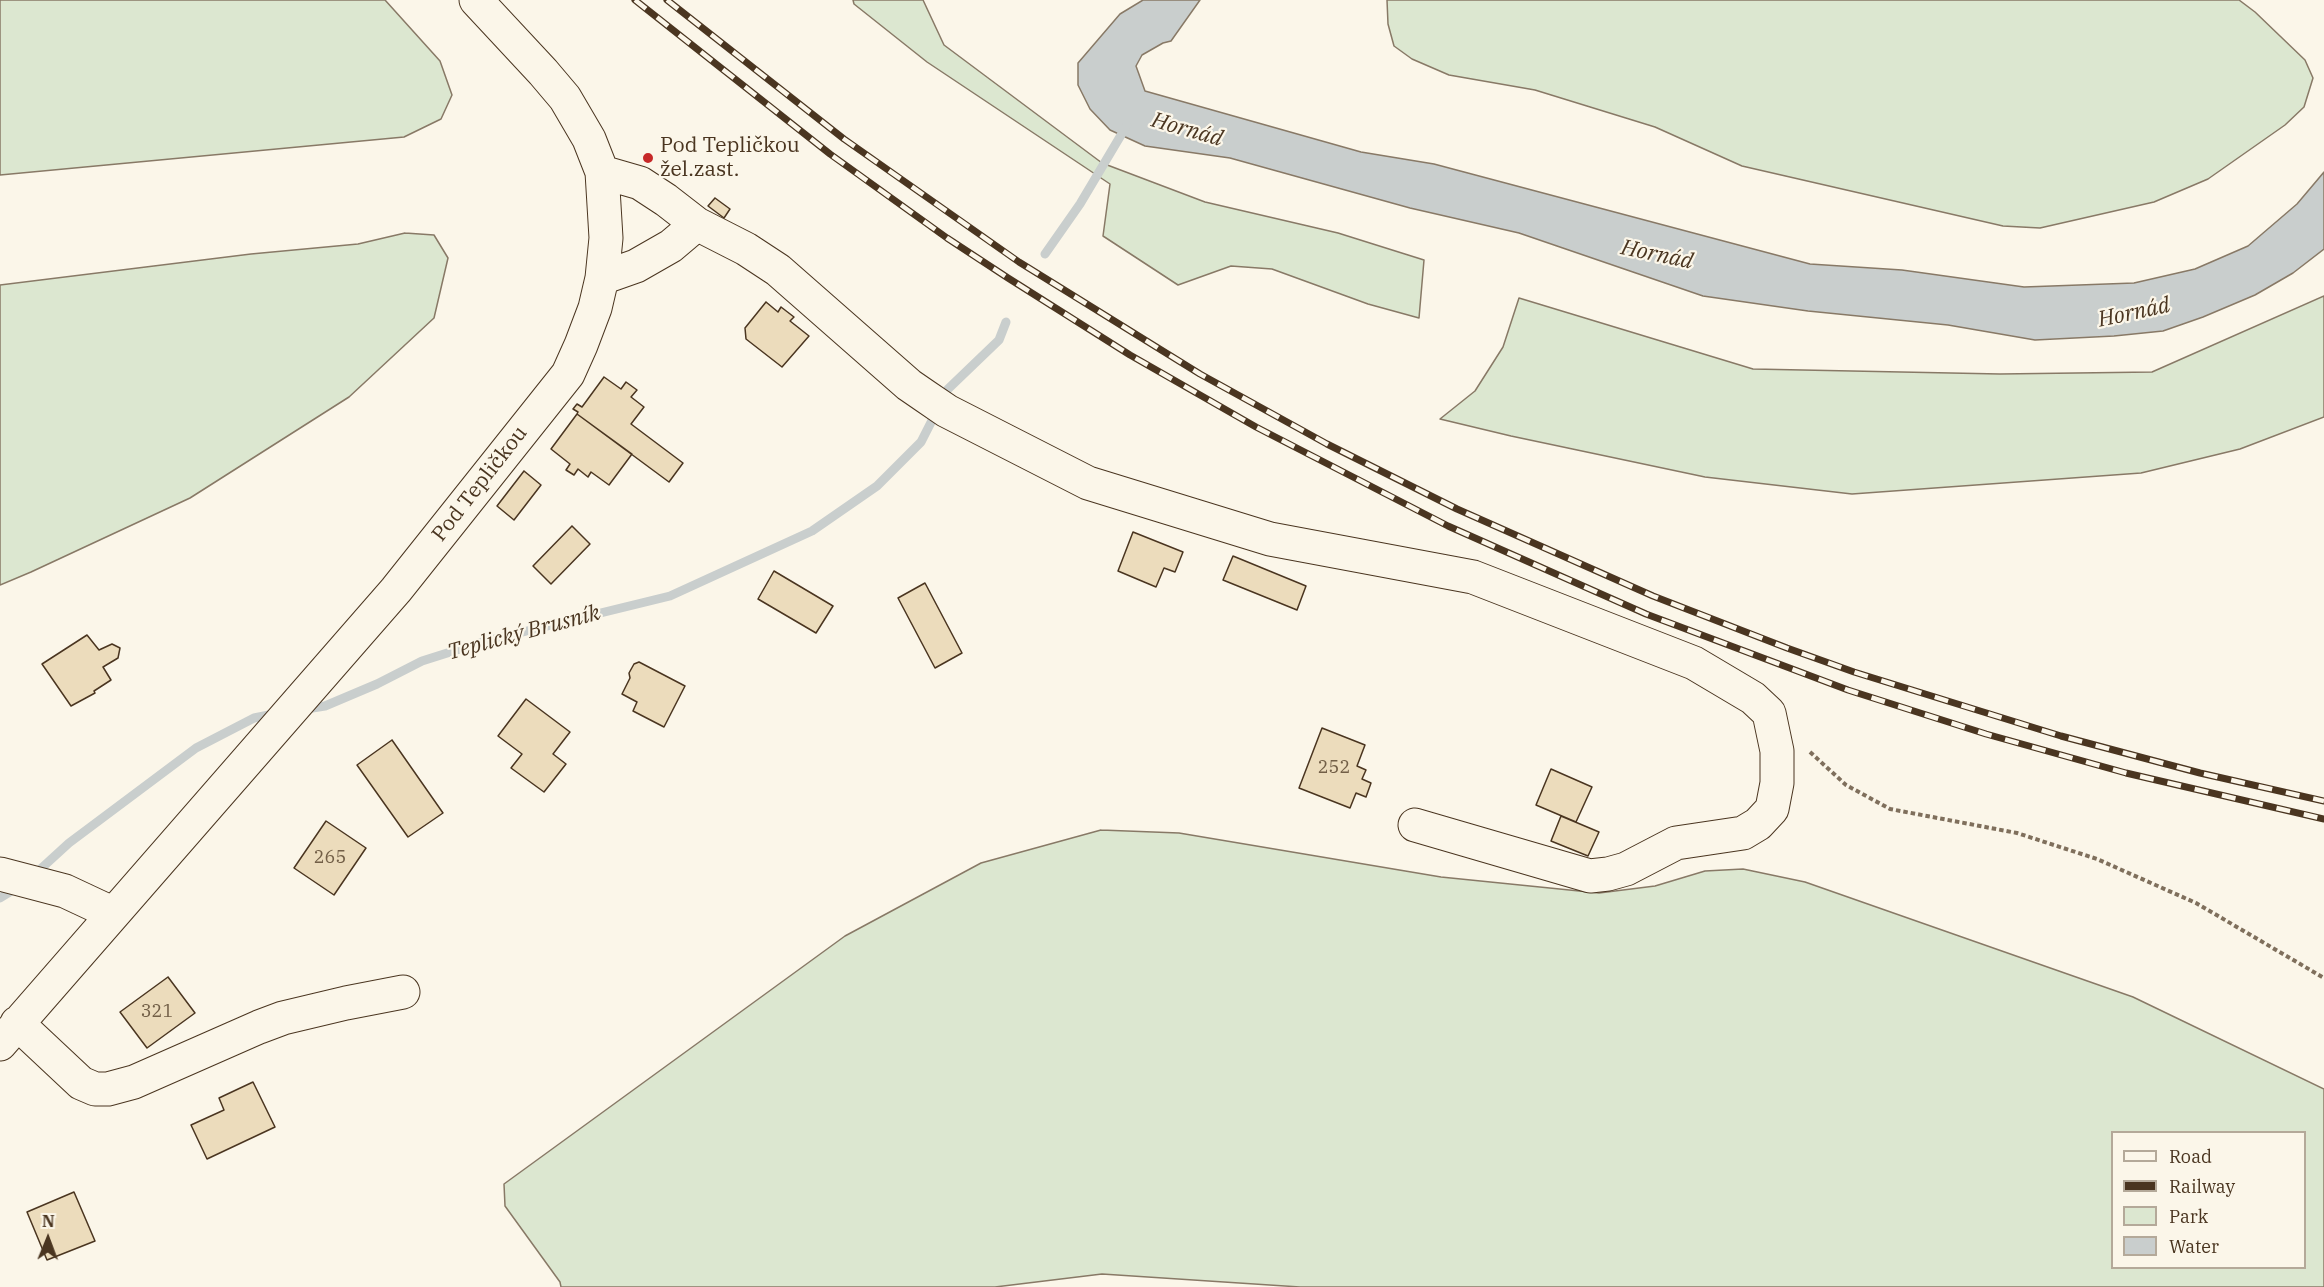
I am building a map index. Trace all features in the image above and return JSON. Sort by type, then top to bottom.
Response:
[{"type":"street","name":"Pod Tepličkou","points":[[9,1034],[112,913],[396,590],[568,374],[595,308],[602,278],[606,238],[602,172],[589,140],[565,98],[476,0]]},
{"type":"street","points":[[602,172],[640,183],[698,224],[746,249],[778,270],[909,385],[936,403],[1088,483],[1270,539],[1339,554],[1412,564],[1473,578],[1694,663],[1753,698],[1769,713],[1777,751],[1777,783],[1772,809],[1758,824],[1743,833],[1676,843],[1626,869],[1590,876],[1415,825]]},
{"type":"street","points":[[602,278],[645,261],[671,246],[698,224]]},
{"type":"street","points":[[1,874],[65,891],[112,913]]},
{"type":"street","points":[[9,1034],[81,1083],[95,1089],[108,1089],[134,1082],[283,1018],[403,992]]},
{"type":"path","points":[[1807,749],[1846,785],[1890,809],[2017,833],[2097,859],[2196,903],[2324,978]]},
{"type":"green space","points":[[0,0],[385,0],[440,61],[452,95],[441,119],[404,137],[0,175]]},
{"type":"green space","points":[[853,0],[923,0],[944,45],[1102,163],[1205,202],[1338,233],[1424,260],[1419,318],[1368,304],[1272,269],[1231,266],[1178,285],[1103,236],[1110,184],[927,62],[854,4]]},
{"type":"green space","points":[[1387,0],[2239,0],[2255,12],[2305,60],[2313,78],[2304,107],[2285,125],[2208,179],[2154,202],[2040,228],[2003,226],[1742,166],[1655,127],[1535,90],[1449,75],[1412,59],[1394,46],[1388,24]]},
{"type":"green space","points":[[405,233],[434,235],[448,258],[434,318],[349,397],[190,498],[0,585],[0,285],[251,254],[358,244]]},
{"type":"green space","points":[[2324,296],[2324,417],[2240,449],[2141,473],[1852,494],[1705,477],[1440,419],[1475,391],[1503,347],[1519,298],[1753,369],[2000,374],[2152,372]]},
{"type":"green space","points":[[1101,830],[1179,833],[1441,877],[1599,893],[1655,886],[1705,871],[1743,869],[1805,882],[2133,997],[2324,1089],[2324,1287],[1300,1287],[1102,1274],[995,1287],[561,1287],[560,1282],[505,1206],[504,1184],[845,936],[981,863]]},
{"type":"water","name":"Hornád","points":[[1143,0],[1200,0],[1171,41],[1142,55],[1136,66],[1145,91],[1361,152],[1434,164],[1810,264],[1902,270],[2024,287],[2134,283],[2195,269],[2248,246],[2297,204],[2324,172],[2324,249],[2293,273],[2255,295],[2203,317],[2163,331],[2114,336],[2035,340],[1948,325],[1808,311],[1703,296],[1519,233],[1410,208],[1230,158],[1145,146],[1110,130],[1090,109],[1078,85],[1078,63],[1120,14]]},
{"type":"building","points":[[715,198],[730,209],[724,218],[708,206]]},
{"type":"building","points":[[766,302],[778,312],[781,307],[794,317],[790,321],[809,336],[782,367],[746,339],[745,328]]},
{"type":"building","points":[[604,377],[621,389],[626,382],[637,390],[631,397],[644,407],[631,424],[683,463],[669,482],[573,409],[577,404],[582,407]]},
{"type":"building","points":[[577,414],[632,454],[609,485],[591,472],[588,477],[578,469],[574,475],[566,470],[570,464],[551,449]]},
{"type":"building","points":[[524,471],[541,485],[514,520],[497,506]]},
{"type":"building","points":[[572,526],[590,544],[551,584],[533,566]]},
{"type":"building","points":[[1133,532],[1183,552],[1175,572],[1164,568],[1156,587],[1118,571]]},
{"type":"building","points":[[1233,556],[1306,586],[1297,610],[1223,580]]},
{"type":"building","points":[[774,571],[833,606],[816,633],[758,599]]},
{"type":"building","points":[[925,583],[962,653],[935,668],[898,598]]},
{"type":"building","points":[[87,635],[99,650],[112,644],[120,648],[118,658],[103,667],[111,680],[94,691],[95,693],[71,706],[42,664]]},
{"type":"building","points":[[639,662],[685,686],[664,727],[633,711],[637,702],[622,694],[630,678],[629,673],[634,664]]},
{"type":"building","points":[[526,699],[570,732],[553,754],[566,764],[544,792],[511,768],[522,754],[498,736]]},
{"type":"building","points":[[1322,728],[1365,745],[1357,766],[1366,770],[1362,779],[1371,783],[1366,797],[1356,793],[1350,808],[1299,788]]},
{"type":"building","points":[[392,740],[443,813],[408,837],[357,765]]},
{"type":"building","points":[[1551,769],[1592,787],[1576,822],[1536,805]]},
{"type":"building","points":[[1561,816],[1599,832],[1588,856],[1551,841]]},
{"type":"building","points":[[326,821],[366,848],[334,895],[294,868]]},
{"type":"building","points":[[168,977],[195,1013],[147,1048],[120,1012]]},
{"type":"building","points":[[253,1082],[275,1127],[207,1159],[191,1125],[224,1110],[219,1098]]},
{"type":"building","points":[[74,1192],[95,1241],[47,1260],[27,1212]]},
{"type":"waterway","name":"Teplický Brusník","points":[[1045,254],[1080,204],[1127,125]]},
{"type":"waterway","name":"Teplický Brusník","points":[[306,709],[325,706],[377,684],[422,661],[482,642],[670,596],[812,531],[877,486],[921,442],[948,389],[999,340],[1006,322]]},
{"type":"waterway","name":"Teplický Brusník","points":[[34,875],[69,843],[196,748],[254,718],[274,714]]},
{"type":"waterway","name":"Teplický Brusník","points":[[0,898],[18,887]]},
{"type":"railway","points":[[635,0],[830,154],[947,238],[1008,278],[1130,355],[1256,427],[1448,526],[1646,614],[1848,690],[1986,734],[2126,773],[2324,819]]},
{"type":"railway","points":[[667,0],[844,139],[1019,262],[1200,374],[1327,444],[1457,509],[1653,596],[1854,672],[2061,736],[2200,773],[2324,801]]},
{"type":"place","name":"Pod Tepličkou žel.zast.","points":[[648,158]]}]
